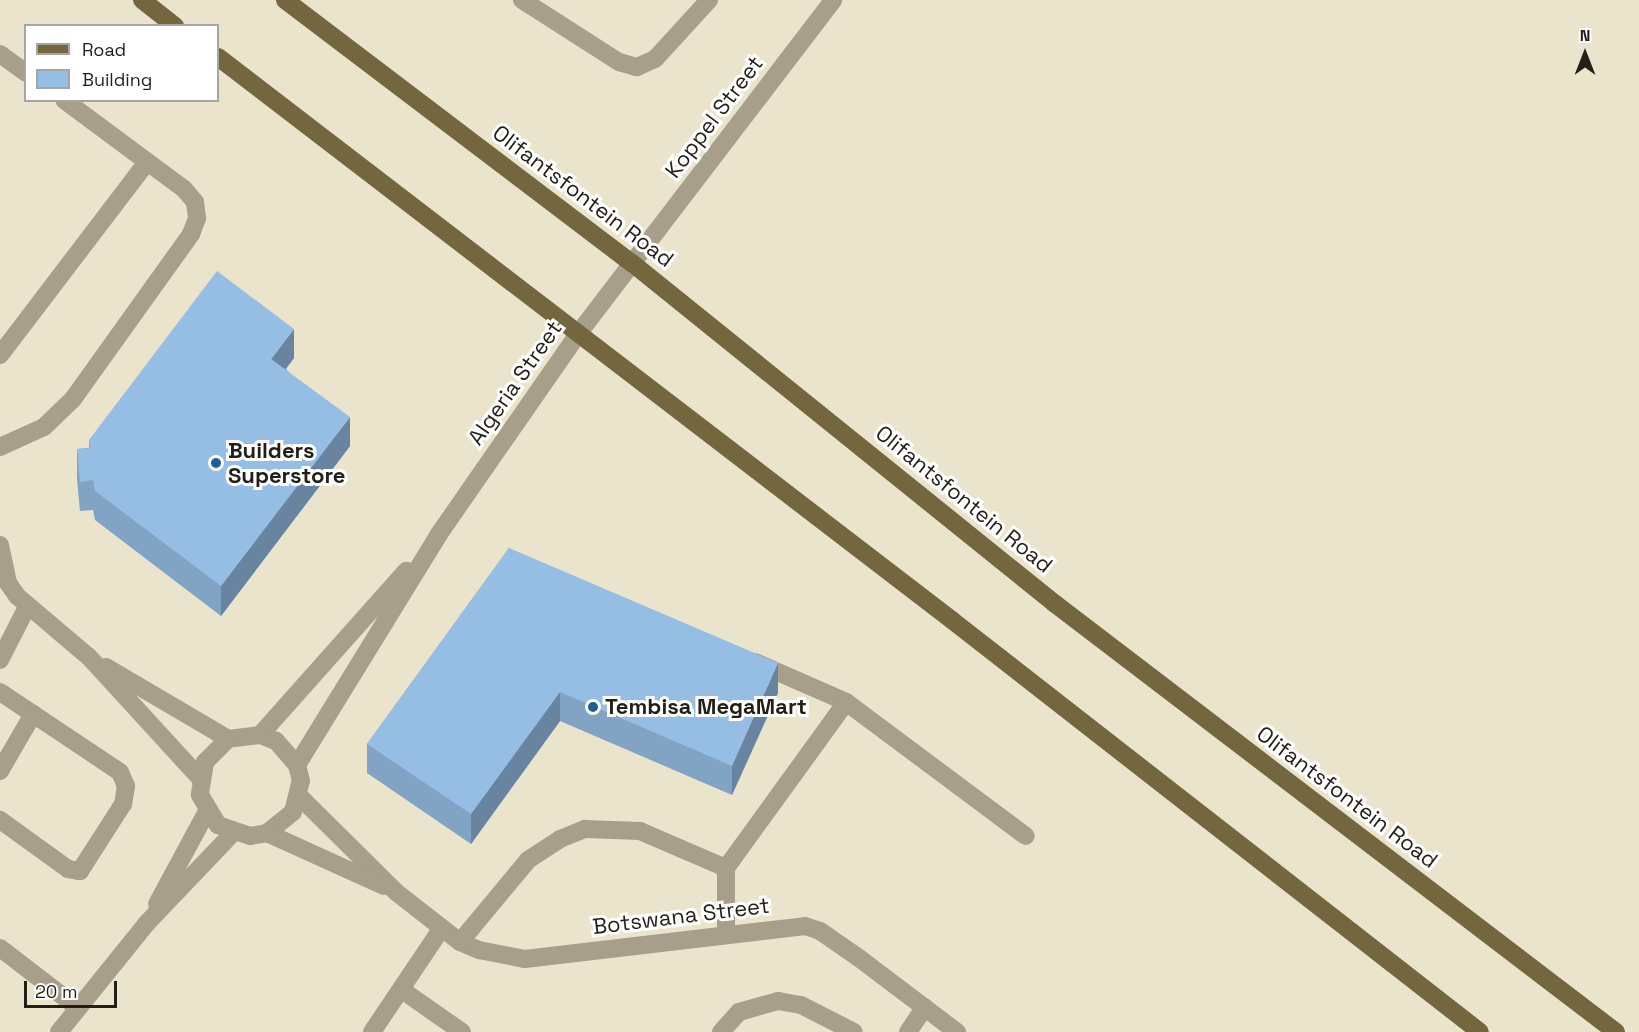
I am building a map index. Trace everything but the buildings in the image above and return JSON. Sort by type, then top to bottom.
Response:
[{"type":"main road","points":[[142,0],[172,24]]},
{"type":"main road","name":"Olifantsfontein Road","points":[[285,0],[632,263],[1054,603],[1616,1032]]},
{"type":"main road","points":[[219,58],[1480,1032]]},
{"type":"street","points":[[522,0],[619,62],[637,67],[655,59],[709,0]]},
{"type":"street","name":"Koppel Street","points":[[632,263],[833,0]]},
{"type":"street","points":[[0,54],[24,72]]},
{"type":"street","points":[[0,447],[44,427],[73,399],[191,234],[197,219],[195,202],[184,189],[67,102]]},
{"type":"street","points":[[0,355],[147,162]]},
{"type":"street","name":"Algeria Street","points":[[297,765],[439,534],[578,334],[632,263]]},
{"type":"street","name":"Algeria Street","points":[[260,735],[439,534]]},
{"type":"street","points":[[0,544],[8,583],[27,607],[89,657],[228,739],[260,735],[285,748],[297,765],[300,797],[283,824],[267,833],[233,833],[218,825],[207,811],[200,795],[200,778],[205,762],[228,739]]},
{"type":"street","points":[[0,660],[27,607]]},
{"type":"street","points":[[736,654],[846,702],[1026,836]]},
{"type":"street","points":[[89,657],[200,778]]},
{"type":"street","points":[[0,692],[120,772],[126,786],[123,804],[80,872],[68,869],[0,820]]},
{"type":"street","points":[[726,935],[726,868],[846,702]]},
{"type":"street","points":[[0,771],[33,714]]},
{"type":"street","name":"Botswana Street","points":[[300,797],[396,892],[460,942],[502,958],[525,959],[726,935],[814,928],[957,1032]]},
{"type":"street","points":[[146,924],[207,811]]},
{"type":"street","points":[[460,942],[528,860],[560,839],[585,829],[640,831],[726,868]]},
{"type":"street","points":[[59,1032],[146,924],[233,833]]},
{"type":"street","name":"Botswana Street","points":[[267,833],[396,892]]},
{"type":"street","points":[[372,1032],[442,928]]},
{"type":"street","points":[[0,948],[77,1007]]},
{"type":"street","points":[[402,990],[462,1032]]},
{"type":"street","points":[[721,1032],[739,1012],[778,1001],[801,1005],[854,1032]]},
{"type":"street","points":[[908,1032],[925,1007]]},
{"type":"place","name":"Builders Superstore","points":[[216,463]]},
{"type":"place","name":"Tembisa MegaMart","points":[[593,707]]}]
